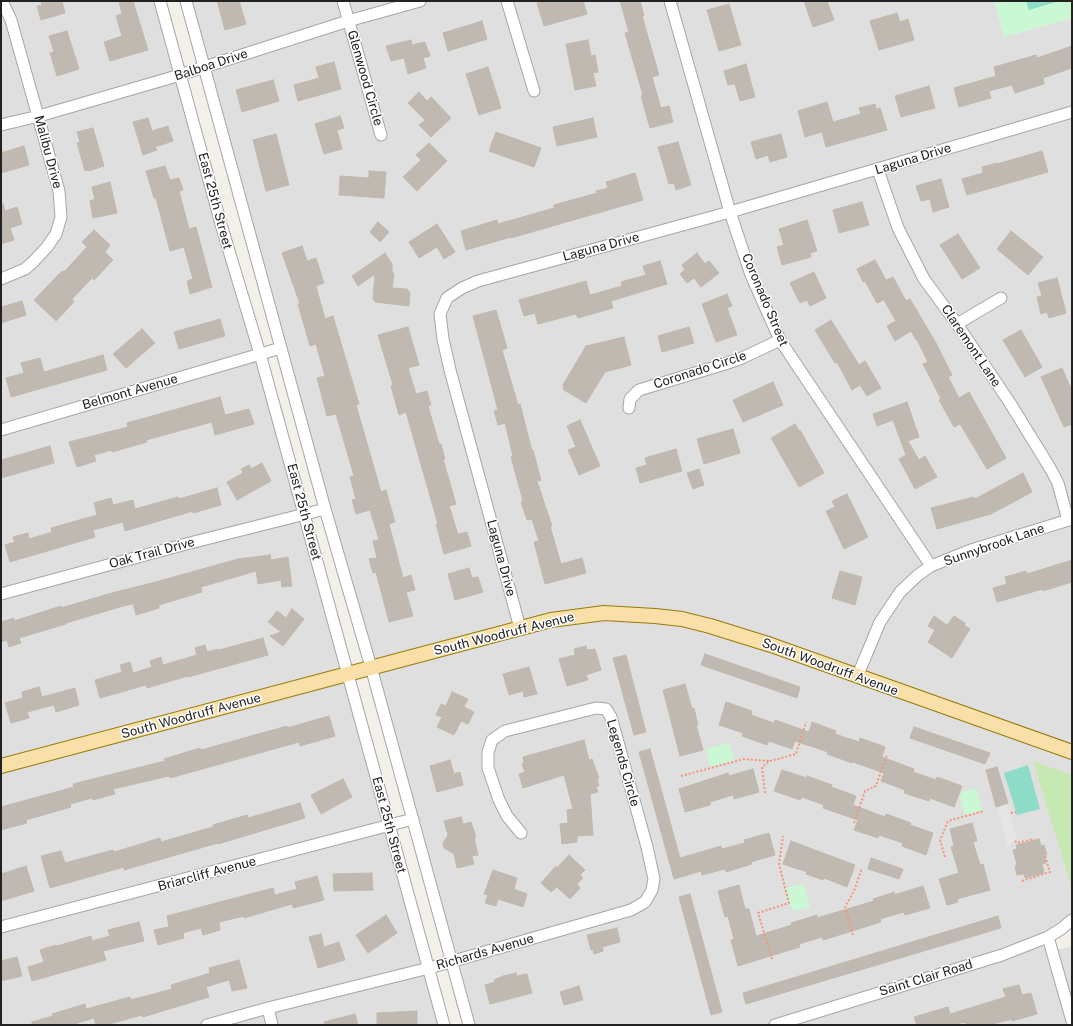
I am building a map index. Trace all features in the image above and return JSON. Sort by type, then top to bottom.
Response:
[{"type":"main road","name":"South Woodruff Avenue","points":[[1,766],[551,620],[604,613],[682,619],[710,626],[771,645],[857,677],[1072,752]]},
{"type":"street","name":"Malibu Drive","points":[[1,279],[25,269],[33,262],[47,247],[56,234],[61,217],[59,191],[39,116],[11,20],[2,1]]},
{"type":"street","name":"East 25th Street","points":[[160,1],[221,224],[260,354],[444,1025]]},
{"type":"street","name":"East 25th Street","points":[[186,1],[325,509],[371,667],[469,1025]]},
{"type":"street","name":"Glenwood Circle","points":[[343,1],[381,135]]},
{"type":"street","name":"Balboa Drive","points":[[1,126],[181,75],[348,21],[420,1]]},
{"type":"street","points":[[507,1],[534,91]]},
{"type":"street","name":"Coronado Street","points":[[670,1],[730,212],[752,275],[780,340],[931,566]]},
{"type":"street","name":"Laguna Drive","points":[[520,628],[450,370],[443,339],[440,314],[448,298],[462,288],[478,281],[878,170],[1072,112]]},
{"type":"street","name":"Claremont Lane","points":[[878,170],[898,228],[924,278],[1010,403],[1050,468],[1058,483],[1070,520]]},
{"type":"street","points":[[957,324],[1000,298]]},
{"type":"street","name":"Coronado Circle","points":[[629,408],[630,399],[639,390],[742,358],[780,340]]},
{"type":"street","name":"Belmont Avenue","points":[[1,430],[281,348]]},
{"type":"street","name":"Oak Trail Drive","points":[[1,594],[178,546],[325,509]]},
{"type":"street","name":"Sunnybrook Lane","points":[[857,677],[880,622],[900,592],[918,575],[931,566],[971,550],[1070,520]]},
{"type":"street","name":"Legends Circle","points":[[521,833],[506,816],[488,768],[488,752],[492,740],[505,731],[596,708],[606,709],[611,716],[647,847]]},
{"type":"street","name":"Briarcliff Avenue","points":[[1,927],[413,820]]},
{"type":"street","name":"Richards Avenue","points":[[207,1025],[268,1008],[429,968],[631,910],[645,902],[652,890],[654,879],[647,847]]},
{"type":"street","name":"Saint Clair Road","points":[[774,1025],[1002,955],[1048,937],[1072,920]]},
{"type":"street","points":[[1048,937],[1072,1021]]},
{"type":"street","points":[[268,1008],[272,1025]]},
{"type":"path","points":[[681,776],[744,758],[759,761],[770,761],[796,754],[806,722]]},
{"type":"path","points":[[854,823],[865,791],[876,786],[886,755]]},
{"type":"path","points":[[759,761],[762,767],[765,793]]},
{"type":"path","points":[[762,767],[770,761]]},
{"type":"path","points":[[945,857],[940,840],[948,821],[984,811]]},
{"type":"path","points":[[1011,813],[1016,812]]},
{"type":"path","points":[[772,959],[758,913],[789,903],[779,864],[783,836]]},
{"type":"path","points":[[1015,841],[1017,843],[1034,838]]},
{"type":"path","points":[[1022,881],[1050,872],[1045,856]]},
{"type":"path","points":[[853,935],[845,907],[854,891],[862,868]]},
{"type":"shaded area","points":[[1,1],[159,1],[444,1025],[1,1025]]},
{"type":"shaded area","points":[[186,1],[994,1],[1004,37],[1072,18],[1072,920],[1048,937],[1052,951],[1072,946],[1072,1025],[469,1025]]},
{"type":"shaded area","points":[[1007,805],[1017,838],[1008,846],[998,808]]},
{"type":"green space","points":[[994,1],[1072,1],[1072,18],[1004,37]]},
{"type":"green space","points":[[1026,1],[1059,1],[1029,10]]},
{"type":"green space","points":[[729,743],[734,760],[710,767],[706,749]]},
{"type":"green space","points":[[1033,761],[1072,775],[1072,889]]},
{"type":"green space","points":[[1028,765],[1040,809],[1017,815],[1004,773]]},
{"type":"green space","points":[[976,788],[982,810],[965,815],[960,798],[962,792]]},
{"type":"green space","points":[[804,884],[810,907],[792,911],[786,888]]},
{"type":"building","points":[[41,1],[62,1],[65,13],[41,20],[37,6],[42,5]]},
{"type":"building","points":[[119,1],[133,1],[148,50],[110,61],[104,42],[122,36],[116,16],[122,14]]},
{"type":"building","points":[[217,1],[239,1],[246,24],[225,30]]},
{"type":"building","points":[[544,1],[583,1],[587,14],[544,26],[537,3]]},
{"type":"building","points":[[620,1],[640,1],[644,16],[642,16],[659,75],[652,77],[661,108],[669,106],[673,122],[650,128],[641,96],[643,95],[625,33],[629,32]]},
{"type":"building","points":[[804,1],[827,1],[834,20],[813,27]]},
{"type":"building","points":[[729,4],[741,45],[719,51],[707,10]]},
{"type":"building","points":[[897,13],[900,22],[908,19],[914,40],[879,50],[870,21]]},
{"type":"building","points":[[482,21],[487,39],[448,51],[443,33]]},
{"type":"building","points":[[67,31],[79,69],[57,76],[50,53],[54,52],[49,36]]},
{"type":"building","points":[[411,40],[412,45],[425,42],[430,56],[423,58],[426,68],[408,74],[404,58],[391,61],[386,46]]},
{"type":"building","points":[[588,40],[591,56],[595,55],[598,72],[593,73],[596,86],[575,90],[566,44]]},
{"type":"building","points":[[1072,46],[1072,68],[1043,78],[1044,84],[1015,93],[1012,85],[989,91],[991,98],[959,107],[954,88],[996,76],[994,67],[1036,55],[1037,58]]},
{"type":"building","points":[[334,62],[341,89],[298,101],[294,85],[319,78],[316,67]]},
{"type":"building","points":[[746,64],[755,97],[740,101],[735,84],[728,85],[724,71]]},
{"type":"building","points":[[488,67],[501,108],[479,115],[466,74]]},
{"type":"building","points":[[273,80],[279,101],[242,112],[236,90]]},
{"type":"building","points":[[929,86],[935,108],[901,117],[895,96]]},
{"type":"building","points":[[419,92],[427,101],[431,97],[451,118],[431,137],[419,125],[425,120],[408,103]]},
{"type":"building","points":[[827,102],[833,122],[861,114],[859,108],[875,104],[876,109],[880,108],[887,130],[826,147],[822,132],[805,137],[798,111]]},
{"type":"building","points":[[340,116],[344,128],[337,130],[342,149],[324,154],[315,124]]},
{"type":"building","points":[[148,118],[152,131],[168,126],[173,141],[155,147],[157,150],[143,155],[133,122]]},
{"type":"building","points":[[593,118],[597,137],[557,146],[553,127]]},
{"type":"building","points":[[93,128],[104,166],[85,171],[77,143],[80,142],[77,132]]},
{"type":"building","points":[[496,132],[541,148],[534,167],[489,151]]},
{"type":"building","points":[[276,134],[289,185],[266,191],[253,140]]},
{"type":"building","points":[[781,134],[787,157],[770,162],[768,155],[756,159],[751,142]]},
{"type":"building","points":[[678,142],[691,185],[676,190],[674,183],[669,184],[658,147]]},
{"type":"building","points":[[429,143],[447,161],[417,191],[403,177],[421,160],[416,155]]},
{"type":"building","points":[[24,146],[29,165],[1,173],[1,153]]},
{"type":"building","points":[[1042,151],[1048,172],[967,195],[962,179],[983,173],[982,167]]},
{"type":"building","points":[[165,166],[170,180],[179,178],[183,190],[179,191],[189,229],[196,227],[212,287],[190,294],[187,281],[193,279],[184,247],[170,251],[156,198],[154,198],[146,171]]},
{"type":"building","points":[[369,171],[386,172],[384,198],[339,195],[340,176],[369,178]]},
{"type":"building","points":[[635,173],[643,200],[466,250],[461,231],[497,220],[498,224],[554,208],[554,205],[597,193],[596,191],[608,188],[606,182]]},
{"type":"building","points":[[941,179],[949,207],[933,212],[930,199],[921,201],[916,186]]},
{"type":"building","points":[[110,182],[117,213],[93,218],[90,201],[95,199],[92,187]]},
{"type":"building","points":[[862,202],[869,225],[839,233],[833,210]]},
{"type":"building","points":[[3,204],[5,211],[17,207],[22,224],[10,228],[14,240],[1,244],[1,205]]},
{"type":"building","points":[[807,220],[817,251],[810,253],[811,257],[782,265],[777,247],[784,245],[779,229]]},
{"type":"building","points":[[378,222],[389,232],[380,242],[370,232]]},
{"type":"building","points":[[437,224],[455,252],[444,259],[437,247],[419,258],[409,242]]},
{"type":"building","points":[[94,230],[110,245],[105,252],[113,260],[94,280],[92,278],[72,299],[74,302],[56,321],[34,300],[62,271],[64,272],[87,247],[82,242]]},
{"type":"building","points":[[1011,231],[1043,257],[1028,275],[997,249]]},
{"type":"building","points":[[958,234],[980,268],[962,279],[940,245]]},
{"type":"building","points":[[302,246],[307,261],[316,258],[324,283],[316,286],[325,319],[333,316],[359,404],[356,405],[381,492],[386,490],[395,522],[389,524],[403,578],[411,575],[415,590],[406,592],[413,616],[389,622],[376,572],[373,573],[369,559],[377,558],[373,541],[379,540],[370,510],[356,514],[352,500],[356,499],[350,477],[354,476],[336,414],[327,416],[317,378],[325,376],[316,344],[310,346],[298,304],[300,304],[282,253]]},
{"type":"building","points":[[385,253],[392,264],[392,271],[394,274],[392,288],[407,289],[410,293],[409,306],[375,302],[373,298],[375,274],[358,286],[352,276]]},
{"type":"building","points":[[697,253],[705,264],[709,261],[719,273],[701,287],[694,278],[687,283],[680,274],[685,270],[682,265]]},
{"type":"building","points":[[875,260],[886,280],[893,277],[906,301],[910,299],[936,343],[952,375],[948,377],[959,398],[969,392],[1006,458],[987,469],[960,424],[954,427],[939,400],[941,399],[923,364],[928,362],[911,331],[895,341],[887,326],[896,321],[884,300],[877,303],[865,281],[863,282],[857,269]]},
{"type":"building","points":[[660,261],[667,284],[611,301],[613,308],[578,318],[576,314],[538,324],[535,313],[524,316],[519,300],[586,281],[590,295],[622,286],[621,282],[646,275],[643,266]]},
{"type":"building","points":[[814,272],[826,298],[810,306],[807,300],[800,303],[790,283]]},
{"type":"building","points":[[1057,278],[1066,313],[1049,318],[1047,312],[1041,314],[1037,297],[1042,296],[1038,283]]},
{"type":"building","points":[[727,294],[732,306],[727,308],[737,335],[716,342],[702,304]]},
{"type":"building","points":[[22,301],[26,315],[1,323],[1,307]]},
{"type":"building","points":[[496,310],[507,348],[502,350],[518,405],[520,404],[532,451],[533,450],[541,480],[537,481],[552,526],[550,526],[561,564],[582,558],[586,573],[545,584],[534,542],[539,541],[532,519],[527,520],[521,502],[523,501],[511,457],[513,456],[505,423],[498,425],[494,411],[498,410],[473,316]]},
{"type":"building","points":[[220,319],[225,336],[179,349],[174,332]]},
{"type":"building","points":[[831,320],[859,365],[865,361],[881,388],[867,396],[860,385],[852,390],[837,362],[835,363],[815,330]]},
{"type":"building","points":[[408,327],[419,365],[408,368],[416,394],[427,391],[431,405],[428,406],[439,444],[441,444],[445,459],[443,459],[456,504],[449,506],[458,534],[467,532],[471,546],[444,554],[436,524],[438,524],[406,412],[399,415],[391,386],[393,385],[378,335]]},
{"type":"building","points":[[689,327],[694,343],[662,352],[658,336]]},
{"type":"building","points":[[142,329],[155,343],[126,368],[113,354]]},
{"type":"building","points":[[1021,330],[1042,367],[1025,377],[1003,340]]},
{"type":"building","points":[[624,337],[631,365],[605,372],[586,403],[564,390],[563,385],[586,346]]},
{"type":"building","points":[[103,355],[107,370],[11,397],[6,378],[24,373],[21,363],[40,358],[44,372]]},
{"type":"building","points":[[1062,368],[1072,391],[1072,424],[1064,427],[1041,377]]},
{"type":"building","points":[[773,382],[783,405],[743,422],[733,400]]},
{"type":"building","points":[[220,397],[225,415],[249,409],[254,424],[215,435],[212,422],[146,440],[147,442],[112,452],[111,450],[94,455],[96,461],[77,467],[69,442],[128,427],[127,423]]},
{"type":"building","points":[[907,402],[919,437],[908,441],[919,460],[925,456],[937,477],[915,489],[899,459],[906,455],[893,420],[877,426],[873,414]]},
{"type":"building","points":[[580,420],[600,466],[579,475],[568,450],[576,447],[567,426]]},
{"type":"building","points":[[795,424],[799,431],[800,430],[824,473],[799,487],[771,438]]},
{"type":"building","points":[[733,429],[740,453],[704,464],[697,439]]},
{"type":"building","points":[[50,446],[54,463],[1,478],[1,460]]},
{"type":"building","points":[[676,449],[682,471],[640,483],[636,468],[647,465],[645,458]]},
{"type":"building","points":[[262,463],[271,481],[237,500],[227,482],[243,473],[241,469],[249,465],[251,469]]},
{"type":"building","points":[[699,469],[704,485],[693,489],[687,473]]},
{"type":"building","points":[[1023,473],[1032,492],[991,514],[937,529],[931,508],[974,497],[975,499]]},
{"type":"building","points":[[217,488],[221,505],[193,513],[193,511],[125,531],[123,522],[93,530],[95,537],[10,562],[5,545],[15,542],[13,537],[28,533],[29,539],[52,532],[51,528],[97,515],[94,503],[111,498],[113,505],[133,500],[135,509],[178,497],[179,499]]},
{"type":"building","points":[[847,494],[868,537],[844,549],[826,511],[835,507],[832,501]]},
{"type":"building","points":[[270,555],[271,560],[288,557],[292,586],[282,587],[281,580],[258,584],[256,571],[201,587],[202,592],[159,605],[159,608],[136,615],[133,604],[123,606],[19,638],[21,643],[9,647],[7,640],[1,642],[1,622],[14,618],[14,621],[61,606],[61,608],[238,559]]},
{"type":"building","points":[[1072,560],[1072,582],[1043,591],[1043,589],[997,602],[993,588],[1007,584],[1005,577],[1026,571],[1027,574]]},
{"type":"building","points":[[469,568],[472,578],[478,577],[483,592],[455,600],[448,574]]},
{"type":"building","points":[[840,571],[862,577],[855,605],[832,598]]},
{"type":"building","points":[[292,609],[304,619],[283,646],[270,636],[281,632],[268,622],[277,611],[286,618]]},
{"type":"building","points":[[934,616],[947,625],[954,616],[965,623],[964,625],[970,629],[952,658],[928,642],[935,630],[928,626]]},
{"type":"building","points":[[263,638],[268,655],[147,688],[146,685],[100,698],[95,680],[122,672],[120,665],[130,662],[133,673],[152,667],[150,661],[161,657],[163,665],[197,655],[195,648],[205,645],[207,652]]},
{"type":"building","points":[[586,646],[587,650],[595,649],[601,670],[586,675],[588,680],[567,686],[559,659],[575,655],[574,649]]},
{"type":"building","points":[[705,654],[800,687],[797,698],[701,665]]},
{"type":"building","points":[[626,655],[646,732],[634,735],[613,658]]},
{"type":"building","points":[[529,667],[537,694],[524,697],[523,691],[509,695],[503,674]]},
{"type":"building","points":[[685,684],[692,709],[694,708],[698,725],[696,725],[703,750],[680,756],[663,690]]},
{"type":"building","points":[[39,687],[42,697],[75,688],[79,705],[56,712],[54,705],[27,712],[29,718],[11,723],[5,703],[23,698],[22,692]]},
{"type":"building","points":[[452,692],[468,699],[464,707],[474,712],[468,724],[461,721],[454,735],[437,727],[442,717],[436,715],[441,704],[446,706]]},
{"type":"building","points":[[726,702],[752,711],[751,715],[774,723],[775,720],[809,732],[812,722],[836,731],[835,734],[859,742],[860,738],[885,747],[882,757],[914,769],[913,772],[936,780],[937,777],[962,786],[954,807],[930,798],[929,801],[904,793],[905,790],[881,781],[884,773],[827,754],[828,752],[795,741],[792,749],[769,741],[767,745],[742,736],[743,733],[719,725]]},
{"type":"building","points":[[329,716],[335,736],[300,746],[299,742],[170,778],[169,776],[113,789],[115,794],[70,804],[71,807],[26,820],[27,823],[1,830],[1,807],[74,787],[73,784],[165,761],[164,759],[200,748],[201,750]]},
{"type":"building","points":[[914,727],[990,753],[985,764],[910,738]]},
{"type":"building","points":[[584,740],[589,760],[592,759],[599,778],[597,779],[599,786],[596,787],[598,792],[590,794],[593,835],[577,836],[577,842],[562,844],[560,824],[568,823],[567,810],[573,809],[564,775],[523,788],[519,774],[525,772],[522,764],[524,763],[523,757]]},
{"type":"building","points":[[650,749],[680,858],[721,846],[722,849],[745,843],[744,840],[769,833],[775,855],[751,862],[752,864],[726,872],[725,869],[702,875],[701,871],[674,879],[639,752]]},
{"type":"building","points":[[450,760],[454,774],[460,772],[463,785],[437,792],[430,766]]},
{"type":"building","points":[[997,767],[1008,803],[996,807],[986,770]]},
{"type":"building","points":[[753,769],[759,792],[734,799],[733,795],[710,802],[710,805],[685,812],[679,789],[728,773],[729,776]]},
{"type":"building","points":[[782,770],[807,778],[807,776],[832,785],[831,787],[856,796],[853,805],[885,817],[886,814],[911,823],[910,825],[933,833],[926,855],[902,846],[903,843],[879,835],[878,838],[854,830],[858,820],[823,808],[824,805],[802,797],[800,800],[774,791]]},
{"type":"building","points":[[343,779],[352,797],[321,814],[311,795]]},
{"type":"building","points":[[300,803],[305,818],[124,870],[124,867],[50,888],[41,856],[61,851],[65,863],[113,850],[114,852],[160,838],[161,842],[213,827],[213,825],[247,815],[248,818]]},
{"type":"building","points":[[461,817],[463,824],[471,822],[476,837],[474,837],[478,855],[472,856],[474,864],[457,868],[454,854],[444,848],[443,843],[448,835],[444,821]]},
{"type":"building","points":[[972,823],[977,841],[973,842],[980,865],[983,864],[990,890],[957,899],[958,902],[947,905],[939,879],[959,873],[951,847],[954,846],[950,829]]},
{"type":"building","points":[[1039,839],[1041,846],[1044,845],[1047,855],[1044,855],[1046,863],[1042,864],[1044,873],[1025,878],[1024,874],[1017,875],[1015,866],[1017,865],[1013,850],[1017,849],[1016,845]]},
{"type":"building","points":[[791,841],[855,865],[847,887],[824,878],[823,880],[806,874],[807,872],[783,864]]},
{"type":"building","points":[[569,855],[585,870],[580,875],[583,878],[577,884],[580,888],[570,899],[557,887],[551,892],[541,883],[556,866],[557,868]]},
{"type":"building","points":[[871,858],[903,869],[899,879],[868,869]]},
{"type":"building","points":[[26,866],[34,891],[1,901],[1,874]]},
{"type":"building","points":[[493,870],[517,878],[514,889],[527,894],[523,907],[498,899],[496,906],[485,903],[488,895],[484,894]]},
{"type":"building","points":[[372,873],[373,890],[334,891],[333,874]]},
{"type":"building","points":[[317,876],[324,900],[293,908],[292,904],[244,918],[244,916],[219,922],[220,930],[203,935],[201,928],[183,933],[184,938],[158,945],[154,930],[169,927],[167,916],[273,888],[275,895],[297,889],[295,882]]},
{"type":"building","points":[[739,885],[745,909],[749,909],[756,936],[792,925],[791,923],[817,915],[817,918],[874,901],[873,899],[895,892],[894,895],[923,886],[930,908],[905,915],[904,912],[880,919],[881,922],[823,940],[822,937],[799,944],[800,947],[738,966],[731,940],[734,939],[728,916],[725,917],[718,891]]},
{"type":"building","points":[[690,894],[722,1012],[711,1015],[679,897]]},
{"type":"building","points":[[386,915],[397,933],[368,953],[356,935]]},
{"type":"building","points":[[998,916],[1001,928],[746,1004],[743,993]]},
{"type":"building","points":[[139,922],[144,941],[103,951],[106,960],[32,981],[28,967],[44,962],[40,950],[91,936],[92,941],[110,936],[108,930]]},
{"type":"building","points":[[617,928],[620,942],[602,947],[603,951],[594,954],[593,949],[591,950],[587,935]]},
{"type":"building","points":[[321,934],[324,947],[339,942],[345,960],[318,968],[309,937]]},
{"type":"building","points":[[17,957],[22,976],[1,981],[1,961]]},
{"type":"building","points":[[239,960],[247,988],[232,991],[229,980],[206,987],[209,997],[143,1017],[142,1015],[106,1025],[96,1025],[94,1018],[77,1023],[77,1025],[32,1025],[32,1022],[53,1016],[52,1014],[85,1004],[86,1009],[130,997],[131,1000],[172,989],[171,985],[210,973],[209,968]]},
{"type":"building","points":[[516,973],[517,976],[527,974],[532,993],[490,1004],[485,985],[495,982],[494,980],[503,976]]},
{"type":"building","points":[[1019,985],[1022,995],[1031,993],[1037,1014],[1012,1021],[1012,1019],[989,1025],[966,1025],[965,1022],[953,1025],[917,1025],[914,1017],[948,1007],[950,1014],[1006,997],[1003,989]]},
{"type":"building","points":[[579,986],[583,1000],[564,1005],[560,992]]},
{"type":"building","points":[[417,1011],[417,1025],[377,1025],[377,1013]]},
{"type":"building","points":[[355,1014],[358,1025],[325,1025],[324,1022]]}]
